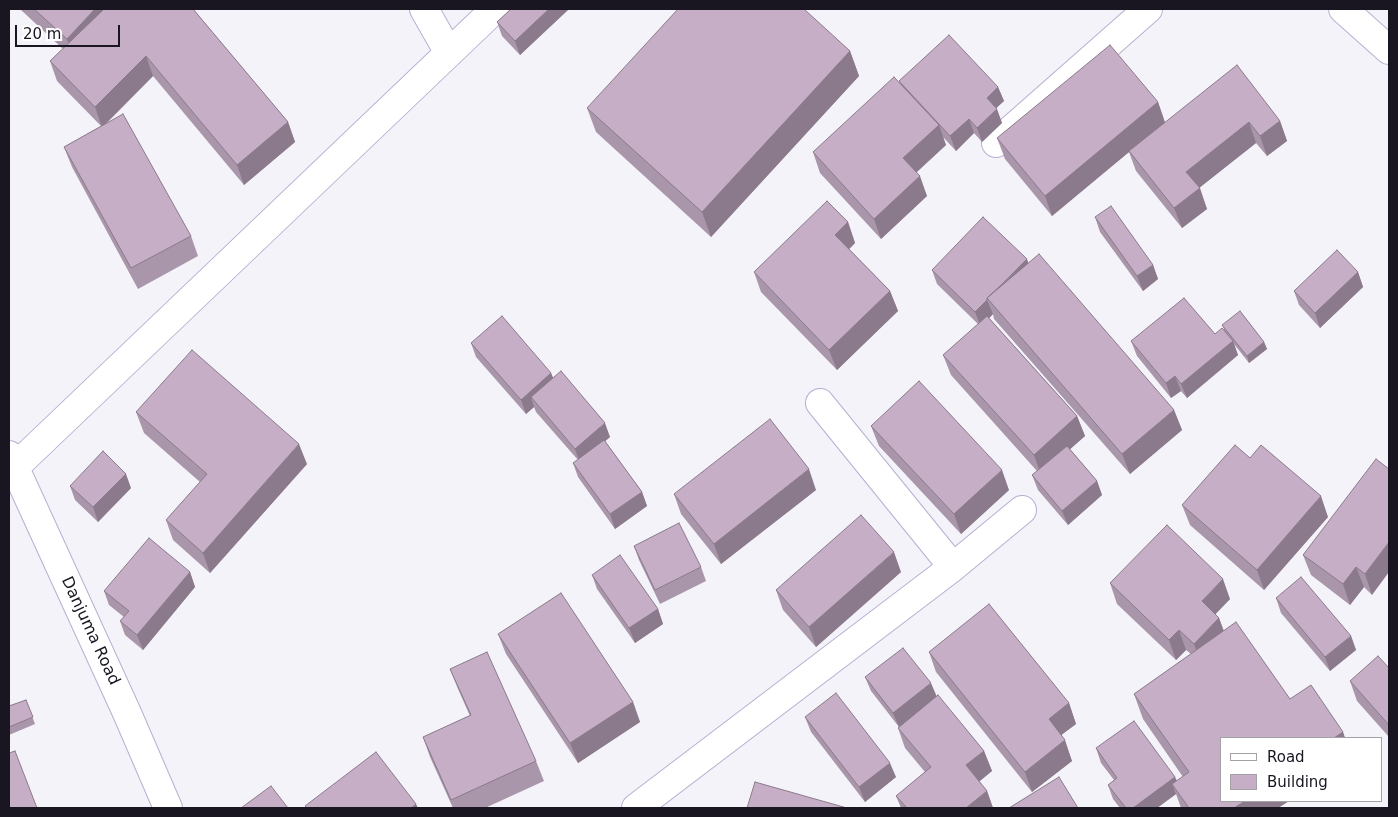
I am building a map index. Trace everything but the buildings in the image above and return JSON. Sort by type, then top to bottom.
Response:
[{"type":"street","points":[[424,9],[449,53]]},
{"type":"street","points":[[12,461],[495,9]]},
{"type":"street","points":[[996,143],[1148,9]]},
{"type":"street","points":[[1343,9],[1389,50]]},
{"type":"street","points":[[820,403],[953,567]]},
{"type":"street","name":"Danjuma Road","points":[[12,461],[127,713],[168,808]]},
{"type":"street","points":[[636,808],[953,567],[1022,510]]}]
